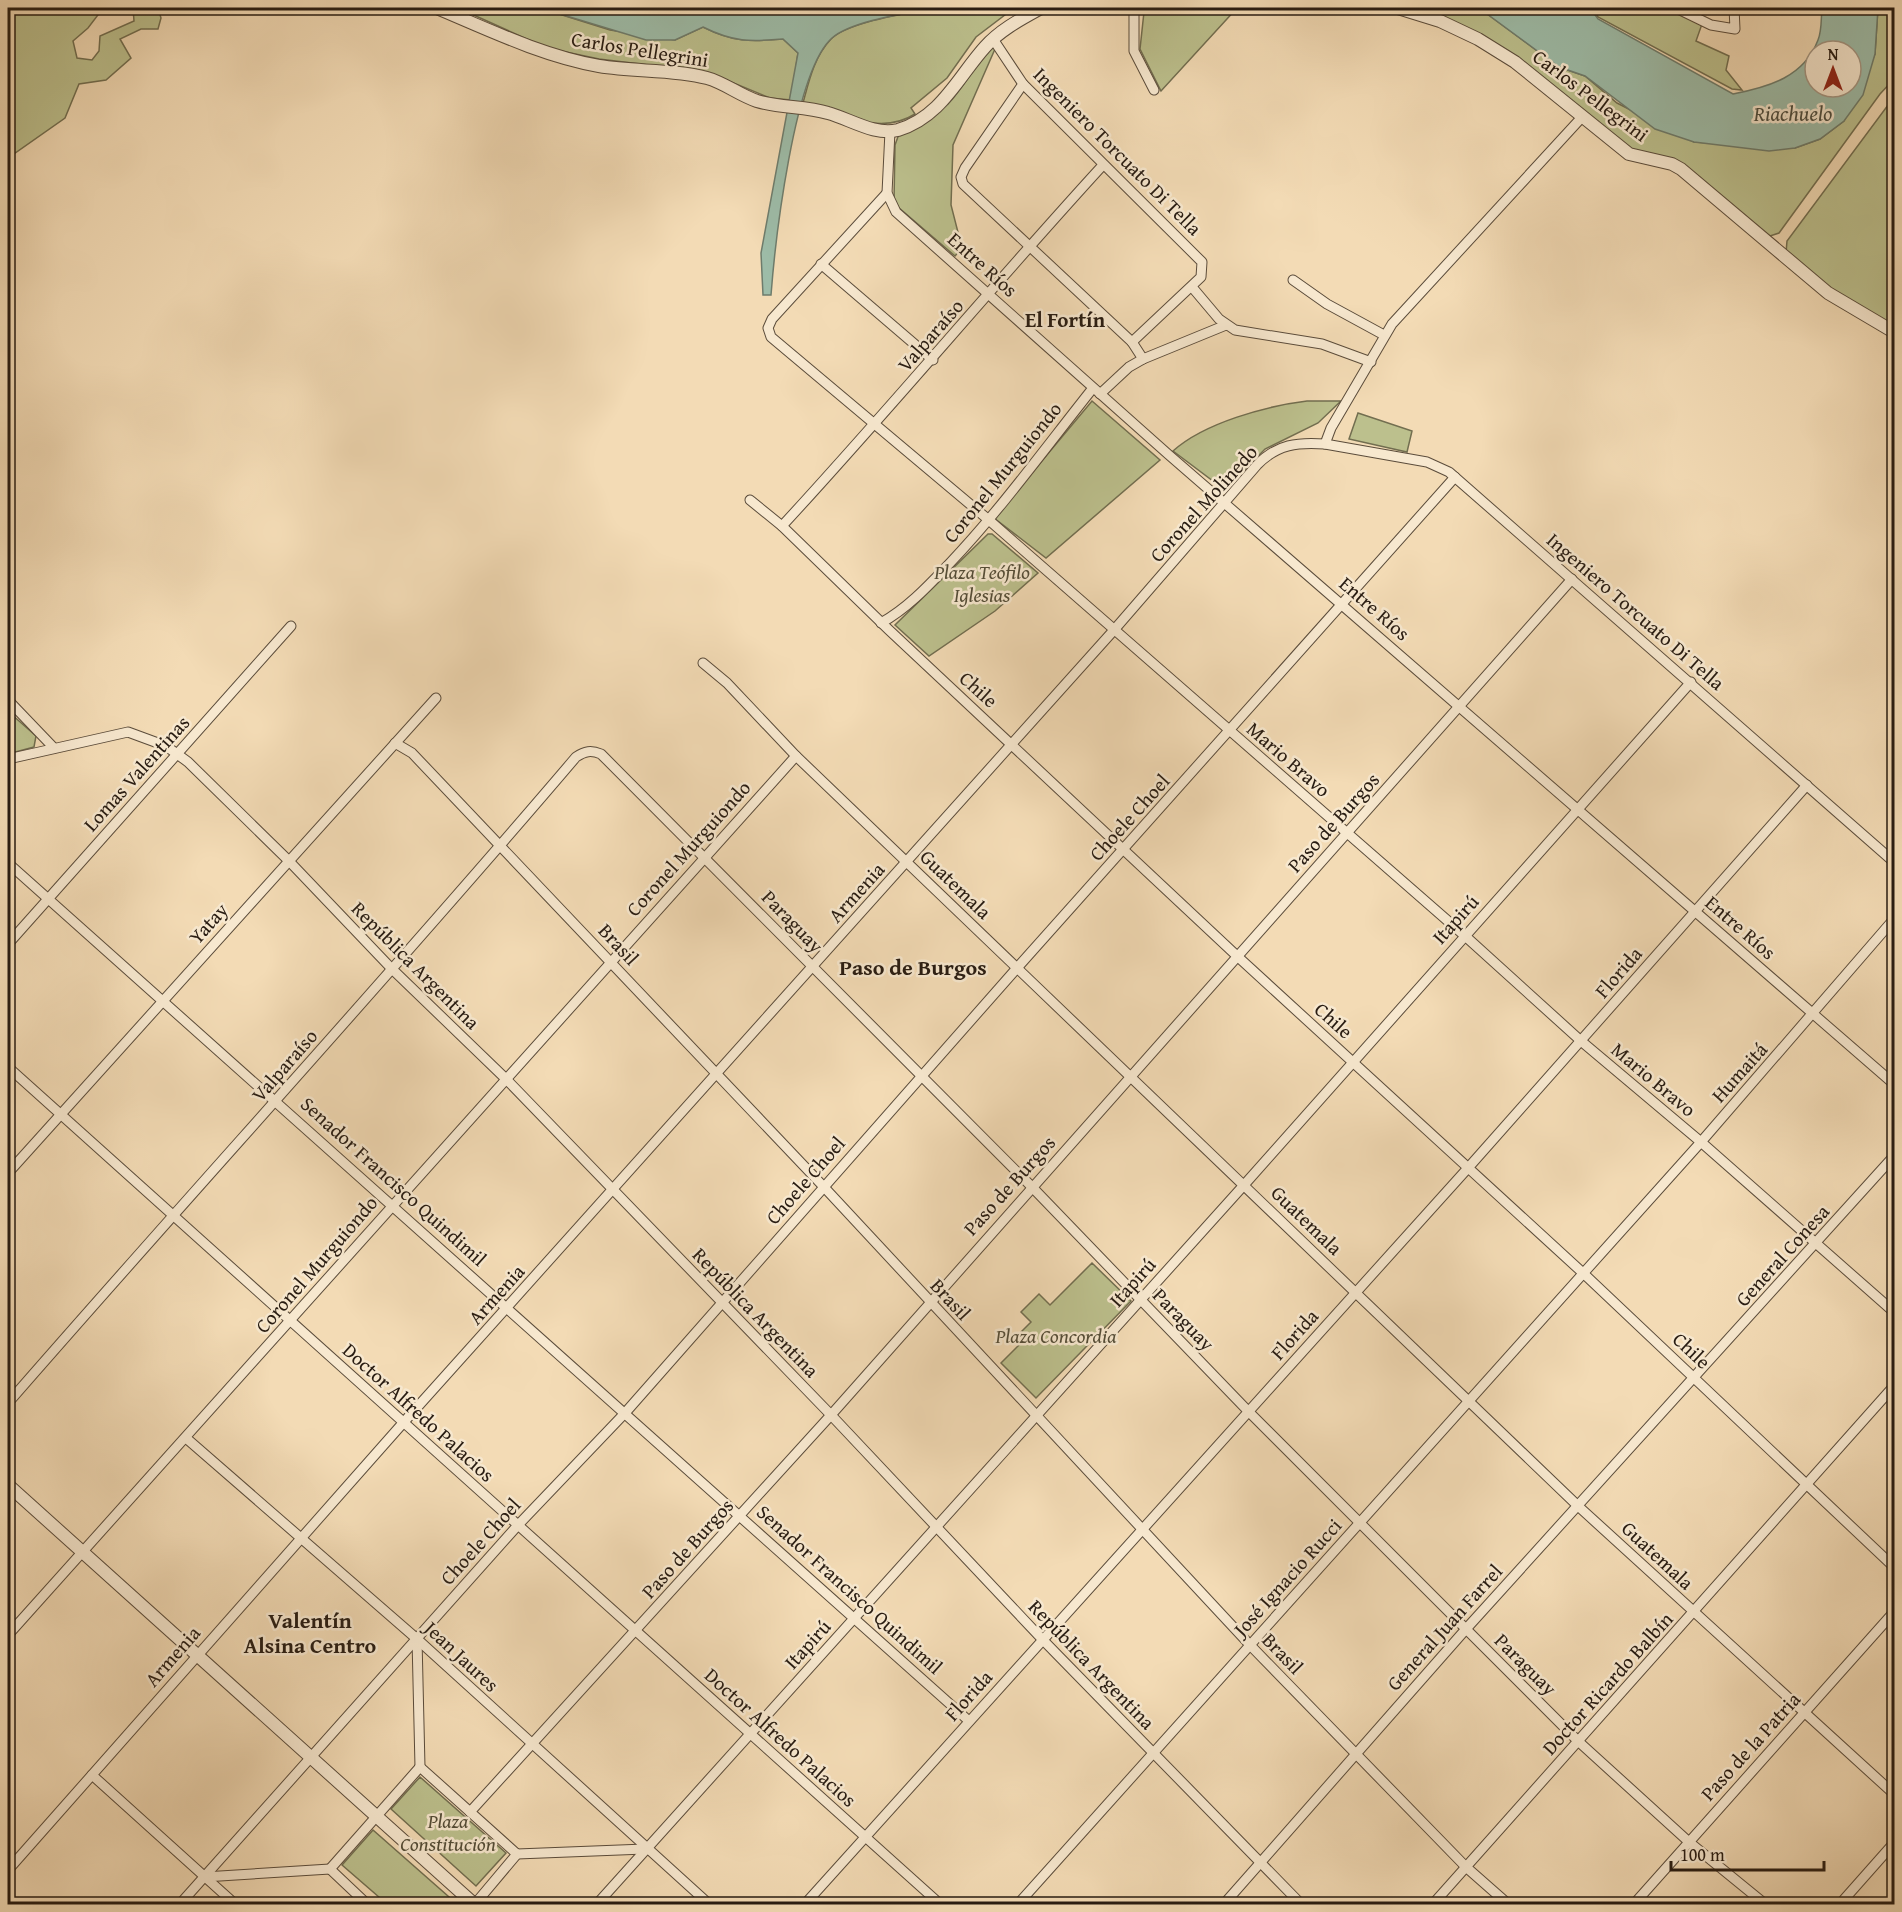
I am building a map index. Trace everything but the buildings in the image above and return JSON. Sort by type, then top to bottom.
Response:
[{"type":"street","name":"Carlos Pellegrini","points":[[437,8],[568,59],[616,68],[696,75],[718,81],[745,96],[769,104],[817,111],[866,127],[890,131]]},
{"type":"street","points":[[933,360],[820,264],[887,193],[890,131],[903,128],[938,106],[993,39],[1041,8]]},
{"type":"street","points":[[1134,8],[1134,51],[1154,90]]},
{"type":"street","name":"Carlos Pellegrini","points":[[1398,8],[1440,21],[1478,39],[1515,62],[1629,154],[1672,164],[1681,169],[1828,293],[1894,332]]},
{"type":"street","points":[[1676,8],[1712,25],[1736,28],[1734,8]]},
{"type":"street","name":"Ingeniero Torcuato Di Tella","points":[[993,39],[1023,84],[1198,257],[1202,262],[1204,272],[1192,287]]},
{"type":"street","points":[[1023,84],[965,168],[961,177],[963,184],[1132,342],[1143,359]]},
{"type":"street","points":[[1325,444],[1384,335],[1420,292],[1583,116]]},
{"type":"street","name":"Valparaíso","points":[[782,526],[933,360],[1029,245],[1103,165]]},
{"type":"street","name":"Entre Ríos","points":[[887,193],[896,212],[1096,391],[1894,1084]]},
{"type":"street","name":"Mario Bravo","points":[[820,264],[771,319],[768,328],[771,337],[990,520],[1464,935],[1581,1041],[1701,1142],[1894,1312]]},
{"type":"street","points":[[1293,280],[1327,304],[1384,335]]},
{"type":"street","points":[[1132,342],[1192,287],[1226,326],[1245,333],[1322,344],[1371,362]]},
{"type":"street","name":"Coronel Murguiondo","points":[[881,623],[902,610],[929,586],[990,520],[1096,391],[1143,359],[1226,326]]},
{"type":"street","name":"Coronel Molinedo","points":[[1012,743],[1226,504],[1257,465],[1277,449],[1306,443],[1325,444]]},
{"type":"street","name":"Ingeniero Torcuato Di Tella","points":[[1325,444],[1435,464],[1455,477],[1894,862]]},
{"type":"street","name":"Choele Choel","points":[[180,1905],[519,1524],[625,1413],[823,1186],[1455,477]]},
{"type":"street","name":"Chile","points":[[750,500],[782,526],[881,623],[1012,743],[1237,956],[1583,1273],[1894,1567]]},
{"type":"street","name":"Paso de Burgos","points":[[470,1812],[637,1631],[831,1414],[1130,1075],[1461,707],[1572,579]]},
{"type":"street","name":"Lomas Valentinas","points":[[8,944],[291,626]]},
{"type":"street","name":"Guatemala","points":[[704,663],[727,683],[796,756],[1578,1506],[1894,1794]]},
{"type":"street","name":"Itapirú","points":[[597,1905],[1244,1185],[1691,682]]},
{"type":"street","name":"Yatay","points":[[8,1173],[436,698]]},
{"type":"street","points":[[8,703],[54,748]]},
{"type":"street","name":"República Argentina","points":[[8,759],[128,732],[148,737],[177,754],[288,860],[391,968],[506,1079],[612,1191],[831,1414],[1042,1639],[1262,1862],[1301,1905]]},
{"type":"street","name":"Brasil","points":[[395,743],[412,753],[501,846],[823,1186],[1251,1645],[1466,1867],[1508,1905]]},
{"type":"street","name":"Armenia","points":[[8,1870],[197,1654],[1012,743]]},
{"type":"street","name":"Valparaíso","points":[[8,1403],[172,1215],[277,1101],[576,757],[587,751]]},
{"type":"street","name":"Paraguay","points":[[587,751],[601,754],[704,856],[920,1077],[1032,1187],[1248,1411],[1579,1742],[1689,1842],[1765,1905]]},
{"type":"street","name":"Coronel Murguiondo","points":[[8,1635],[81,1551],[290,1322],[609,961],[796,756]]},
{"type":"street","name":"Florida","points":[[805,1905],[1468,1168],[1806,784]]},
{"type":"street","name":"Senador Francisco Quindimil","points":[[8,863],[969,1721]]},
{"type":"street","name":"Humaitá","points":[[1583,1273],[1701,1142],[1894,919]]},
{"type":"street","name":"Doctor Alfredo Palacios","points":[[8,1067],[290,1322],[519,1524],[940,1905]]},
{"type":"street","name":"General Conesa","points":[[1695,1378],[1894,1156]]},
{"type":"street","name":"José Ignacio Rucci","points":[[1018,1905],[1583,1273]]},
{"type":"street","name":"General Juan Farrel","points":[[1224,1905],[1466,1629],[1695,1378]]},
{"type":"street","name":"Doctor Ricardo Balbín","points":[[1433,1905],[1894,1386]]},
{"type":"street","name":"Jean Jaures","points":[[186,1438],[417,1639],[709,1905]]},
{"type":"street","points":[[8,1485],[474,1905],[517,1854]]},
{"type":"street","name":"Paso de la Patria","points":[[1634,1905],[1894,1612]]},
{"type":"street","points":[[204,1877],[330,1869],[420,1767],[417,1639]]},
{"type":"street","points":[[420,1767],[517,1854],[645,1849]]},
{"type":"street","points":[[92,1775],[235,1905]]},
{"type":"street","points":[[1840,1905],[1894,1843]]},
{"type":"street","points":[[330,1869],[367,1905]]},
{"type":"green space","points":[[8,8],[97,8],[101,11],[88,28],[73,41],[77,58],[92,60],[99,51],[100,36],[134,21],[133,8],[158,8],[161,18],[158,29],[141,29],[120,39],[131,58],[106,80],[79,84],[65,118],[8,158]]},
{"type":"green space","points":[[458,8],[540,8],[610,30],[675,40],[703,27],[724,36],[742,40],[783,39],[798,53],[791,100],[770,98],[707,72],[599,59],[547,48]]},
{"type":"green space","points":[[933,8],[1014,8],[976,37],[947,78],[911,108],[915,114],[902,120],[888,123],[860,121],[803,103],[816,61],[825,46],[839,33],[879,19]]},
{"type":"green space","points":[[1150,8],[1237,8],[1161,91],[1140,49],[1144,12]]},
{"type":"green space","points":[[1407,8],[1479,8],[1559,67],[1585,76],[1617,103],[1694,142],[1795,148],[1820,139],[1844,121],[1854,99],[1863,99],[1863,80],[1875,54],[1878,8],[1894,8],[1894,79],[1880,94],[1779,233],[1767,237],[1693,173],[1637,154],[1516,59]]},
{"type":"green space","points":[[1592,8],[1668,8],[1702,24],[1696,41],[1729,56],[1726,70],[1742,90],[1732,89],[1598,17]]},
{"type":"green space","points":[[993,47],[995,49],[953,145],[951,205],[962,248],[955,256],[894,201],[895,145],[899,134],[931,117],[948,104]]},
{"type":"green space","points":[[1894,97],[1894,326],[1840,296],[1786,253],[1787,241]]},
{"type":"green space","points":[[1092,401],[1160,460],[1046,558],[994,518]]},
{"type":"green space","points":[[1307,401],[1341,401],[1318,423],[1265,449],[1229,486],[1217,484],[1173,451],[1201,432],[1236,417]]},
{"type":"green space","points":[[1358,413],[1412,431],[1407,452],[1349,439]]},
{"type":"green space","name":"Plaza Teófilo Iglesias","points":[[988,534],[992,534],[1038,573],[995,611],[929,656],[895,625]]},
{"type":"green space","points":[[10,713],[36,736],[34,747],[8,754],[8,716]]},
{"type":"green space","name":"Plaza Concordia","points":[[1092,1263],[1131,1301],[1036,1398],[1001,1363],[1020,1344],[1015,1338],[1031,1322],[1021,1312],[1039,1294],[1050,1305]]},
{"type":"green space","name":"Plaza Constitución","points":[[420,1777],[506,1853],[476,1886],[391,1809]]},
{"type":"green space","name":"Plaza Constitución","points":[[373,1830],[457,1904],[387,1904],[342,1865]]},
{"type":"water","points":[[540,8],[933,8],[880,18],[852,27],[832,38],[819,56],[807,85],[789,159],[771,295],[763,295],[761,253],[798,53],[783,39],[742,40],[724,36],[703,27],[675,40],[646,40]]},
{"type":"water","name":"Riachuelo","points":[[1479,8],[1590,8],[1598,19],[1733,94],[1772,84],[1794,72],[1803,64],[1803,99],[1860,99],[1844,121],[1820,139],[1795,148],[1769,151],[1694,142],[1655,129],[1585,76],[1559,67]]},
{"type":"water","name":"Riachuelo","points":[[1822,8],[1878,8],[1875,54],[1863,95],[1863,39],[1818,39]]},
{"type":"district","name":"El Fortín","points":[[1065,319]]},
{"type":"district","name":"Paso de Burgos","points":[[913,967]]},
{"type":"district","name":"Valentín Alsina Centro","points":[[310,1632]]}]
